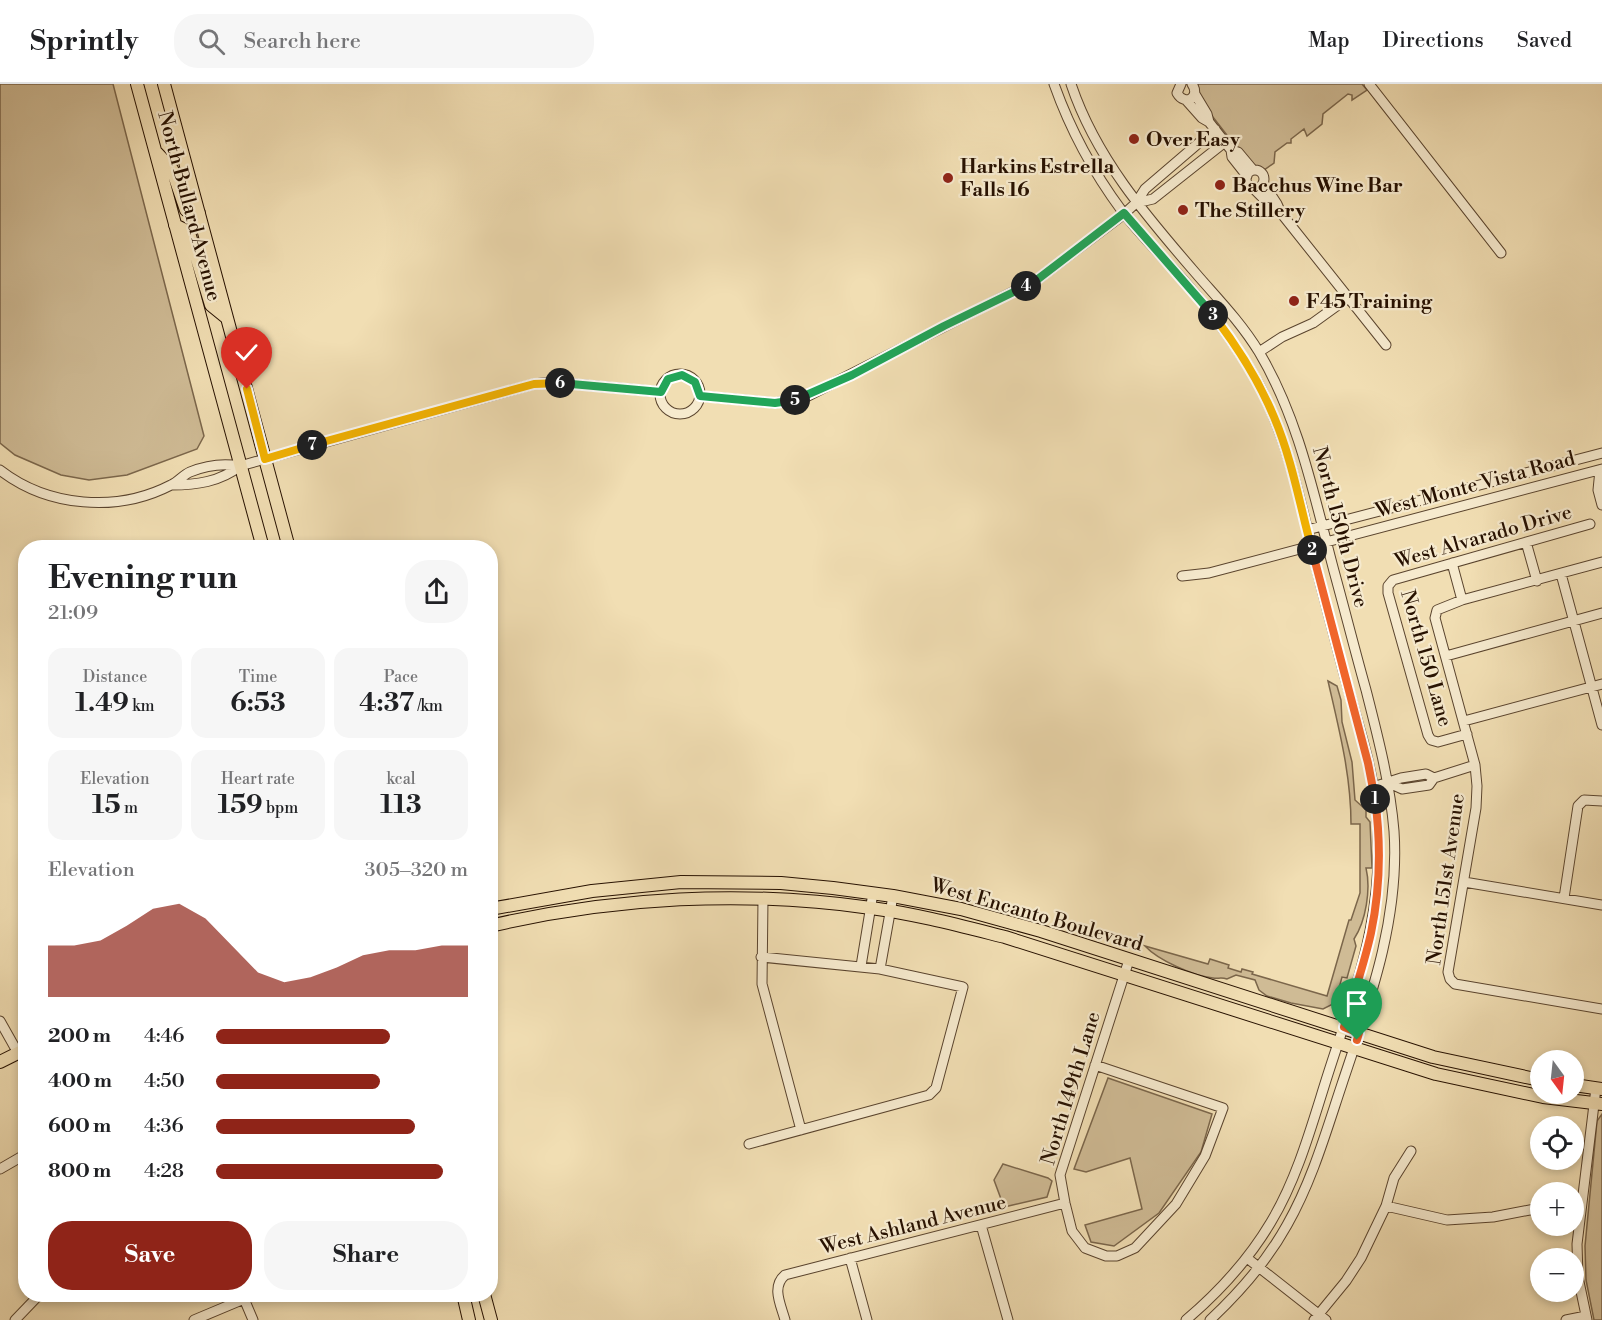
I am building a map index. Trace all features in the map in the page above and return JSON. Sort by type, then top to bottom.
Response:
[{"type":"main road","name":"North Bullard Avenue","points":[[137,84],[260,540]]},
{"type":"main road","name":"North Bullard Avenue","points":[[164,84],[287,540]]},
{"type":"main road","points":[[156,152],[172,169],[186,210],[192,214],[199,213]]},
{"type":"main road","points":[[175,225],[185,230],[190,236],[211,305],[227,318]]},
{"type":"main road","name":"West Encanto Boulevard","points":[[498,908],[560,896],[681,882],[751,882],[824,887],[893,896],[985,915],[1129,960],[1349,1038]]},
{"type":"main road","points":[[626,887],[628,903]]},
{"type":"main road","name":"West Encanto Boulevard","points":[[498,924],[544,914],[628,903],[687,899],[763,899],[871,908],[1005,938],[1124,975],[1349,1038]]},
{"type":"main road","points":[[1349,1038],[1530,1078]]},
{"type":"main road","points":[[1349,1038],[1457,1079],[1543,1096],[1598,1103]]},
{"type":"main road","points":[[0,1062],[18,1053]]},
{"type":"main road","points":[[1584,1087],[1599,1089]]},
{"type":"main road","points":[[465,1302],[470,1320]]},
{"type":"main road","points":[[486,1302],[491,1320]]},
{"type":"street","name":"North 150th Drive","points":[[1054,84],[1066,115],[1087,156],[1124,213],[1210,311],[1233,342],[1251,371],[1275,420],[1290,464],[1373,787],[1378,839],[1374,915],[1349,1038]]},
{"type":"street","name":"North 150th Drive","points":[[1071,84],[1097,142],[1118,178],[1136,203],[1236,319],[1259,352],[1277,386],[1298,436],[1380,742],[1389,783],[1394,835],[1391,900],[1384,947],[1349,1038]]},
{"type":"street","points":[[1181,84],[1177,93],[1180,98],[1186,100],[1192,99],[1193,87]]},
{"type":"street","points":[[1369,84],[1501,253]]},
{"type":"street","points":[[1193,87],[1212,126]]},
{"type":"street","points":[[1186,100],[1212,126],[1231,150],[1238,152],[1250,173]]},
{"type":"street","points":[[700,396],[775,403],[806,397],[1038,279],[1136,203],[1145,189],[1212,126]]},
{"type":"street","points":[[1136,203],[1153,199],[1225,142]]},
{"type":"street","points":[[1250,173],[1262,172],[1265,177],[1264,184],[1281,213],[1386,345]]},
{"type":"street","points":[[1250,173],[1246,183],[1281,213]]},
{"type":"street","points":[[1254,189],[1264,184]]},
{"type":"street","points":[[1259,352],[1282,337],[1313,323],[1349,297]]},
{"type":"street","points":[[682,375],[695,382],[700,396],[693,409],[678,414],[665,407],[660,397],[661,392],[668,379],[682,375]]},
{"type":"street","points":[[171,485],[194,485],[228,476],[240,466],[534,384],[551,382],[661,392]]},
{"type":"street","points":[[1599,454],[1601,471],[1598,490],[1602,505]]},
{"type":"street","name":"West Monte Vista Road","points":[[1307,530],[1599,454]]},
{"type":"street","points":[[0,470],[17,482],[38,492],[74,501],[100,503],[141,496],[171,485],[189,472],[223,463],[240,466]]},
{"type":"street","name":"West Monte Vista Road","points":[[1182,576],[1209,573],[1601,471]]},
{"type":"street","name":"West Alvarado Drive","points":[[1388,586],[1392,580],[1590,524]]},
{"type":"street","points":[[1526,542],[1537,580]]},
{"type":"street","points":[[1452,563],[1462,600],[1602,562]]},
{"type":"street","points":[[1561,574],[1602,725]]},
{"type":"street","name":"North 150 Lane","points":[[1388,586],[1388,593],[1428,735],[1431,740],[1438,742],[1467,734]]},
{"type":"street","name":"North 151st Avenue","points":[[1462,600],[1437,610],[1435,618],[1464,721],[1475,765],[1477,786],[1476,808],[1448,972],[1450,979],[1455,984],[1602,1009]]},
{"type":"street","points":[[1446,656],[1602,614]]},
{"type":"street","points":[[1464,721],[1602,684]]},
{"type":"street","points":[[1373,787],[1389,783],[1402,789],[1429,785],[1434,778],[1475,765]]},
{"type":"street","points":[[1563,898],[1578,806],[1584,800],[1602,801]]},
{"type":"street","points":[[1464,882],[1602,905]]},
{"type":"street","points":[[861,966],[873,893]]},
{"type":"street","points":[[880,969],[893,896]]},
{"type":"street","points":[[763,899],[762,984],[801,1130]]},
{"type":"street","points":[[749,1144],[929,1095],[936,1089],[963,987],[861,966],[761,957]]},
{"type":"street","name":"North 149th Lane","points":[[1095,1065],[1223,1108],[1205,1156],[1176,1204],[1136,1248],[1117,1256],[1096,1253],[1085,1248],[1072,1231],[1060,1175],[1095,1065],[1129,960]]},
{"type":"street","points":[[0,1021],[18,1046]]},
{"type":"street","points":[[1186,1320],[1214,1295],[1247,1258],[1270,1224],[1289,1186],[1349,1038]]},
{"type":"street","points":[[1210,1320],[1259,1268],[1287,1224],[1305,1189],[1349,1038]]},
{"type":"street","points":[[1582,1182],[1599,1089]]},
{"type":"street","points":[[1247,1258],[1320,1318],[1361,1258],[1386,1206],[1394,1178],[1411,1151]]},
{"type":"street","points":[[0,1169],[18,1159]]},
{"type":"street","name":"West Ashland Avenue","points":[[784,1320],[777,1287],[785,1275],[1065,1203]]},
{"type":"street","points":[[1386,1206],[1447,1220],[1493,1217],[1530,1210]]},
{"type":"street","points":[[981,1225],[1008,1320]]},
{"type":"street","points":[[1566,1320],[1587,1318],[1578,1277],[1577,1236]]},
{"type":"street","points":[[850,1258],[867,1320]]},
{"type":"street","points":[[15,1320],[32,1302]]},
{"type":"street","points":[[194,1320],[232,1302]]},
{"type":"street","points":[[245,1302],[253,1320]]},
{"type":"shaded area","points":[[0,84],[113,84],[204,436],[197,449],[127,475],[89,480],[61,475],[15,455],[0,443]]},
{"type":"shaded area","points":[[1198,84],[1362,84],[1367,90],[1352,100],[1352,95],[1348,94],[1323,114],[1322,124],[1307,136],[1304,129],[1291,139],[1291,143],[1287,143],[1275,152],[1274,163],[1264,170],[1247,161],[1202,103]]},
{"type":"shaded area","points":[[1328,681],[1337,686],[1341,700],[1342,722],[1352,762],[1355,800],[1366,810],[1366,817],[1370,822],[1372,868],[1366,868],[1368,885],[1366,905],[1362,923],[1354,939],[1356,946],[1347,978],[1342,977],[1335,1003],[1323,1009],[1267,996],[1259,990],[1255,980],[1236,975],[1227,979],[1213,978],[1186,971],[1167,962],[1145,946],[1208,964],[1210,959],[1229,965],[1228,968],[1241,972],[1242,969],[1253,972],[1252,974],[1327,996],[1349,920],[1351,920],[1360,893],[1360,824],[1351,824],[1347,770]]},
{"type":"shaded area","points":[[1108,1078],[1212,1114],[1201,1152],[1159,1213],[1114,1246],[1091,1242],[1085,1225],[1142,1209],[1130,1158],[1086,1172],[1074,1169]]},
{"type":"shaded area","points":[[1602,1114],[1602,1320],[1594,1320],[1586,1280],[1585,1246],[1597,1121]]},
{"type":"shaded area","points":[[1003,1164],[1052,1181],[1047,1197],[1004,1207],[994,1180]]},
{"type":"place","name":"Over Easy","points":[[1134,139]]},
{"type":"place","name":"Harkins Estrella Falls 16","points":[[948,178]]},
{"type":"place","name":"Bacchus Wine Bar","points":[[1220,185]]},
{"type":"place","name":"The Stillery","points":[[1183,210]]},
{"type":"place","name":"F45 Training","points":[[1294,301]]},
{"type":"route","points":[[247,389],[265,459],[534,384],[551,382],[661,392],[664,382],[672,376],[682,375],[692,378],[698,386],[700,396],[775,403],[791,401],[806,397],[852,375],[1038,279],[1124,213],[1210,311],[1241,354],[1272,412],[1290,464],[1368,763],[1376,806],[1378,857],[1374,915],[1366,955],[1344,1027],[1359,1033],[1357,1040]]}]
